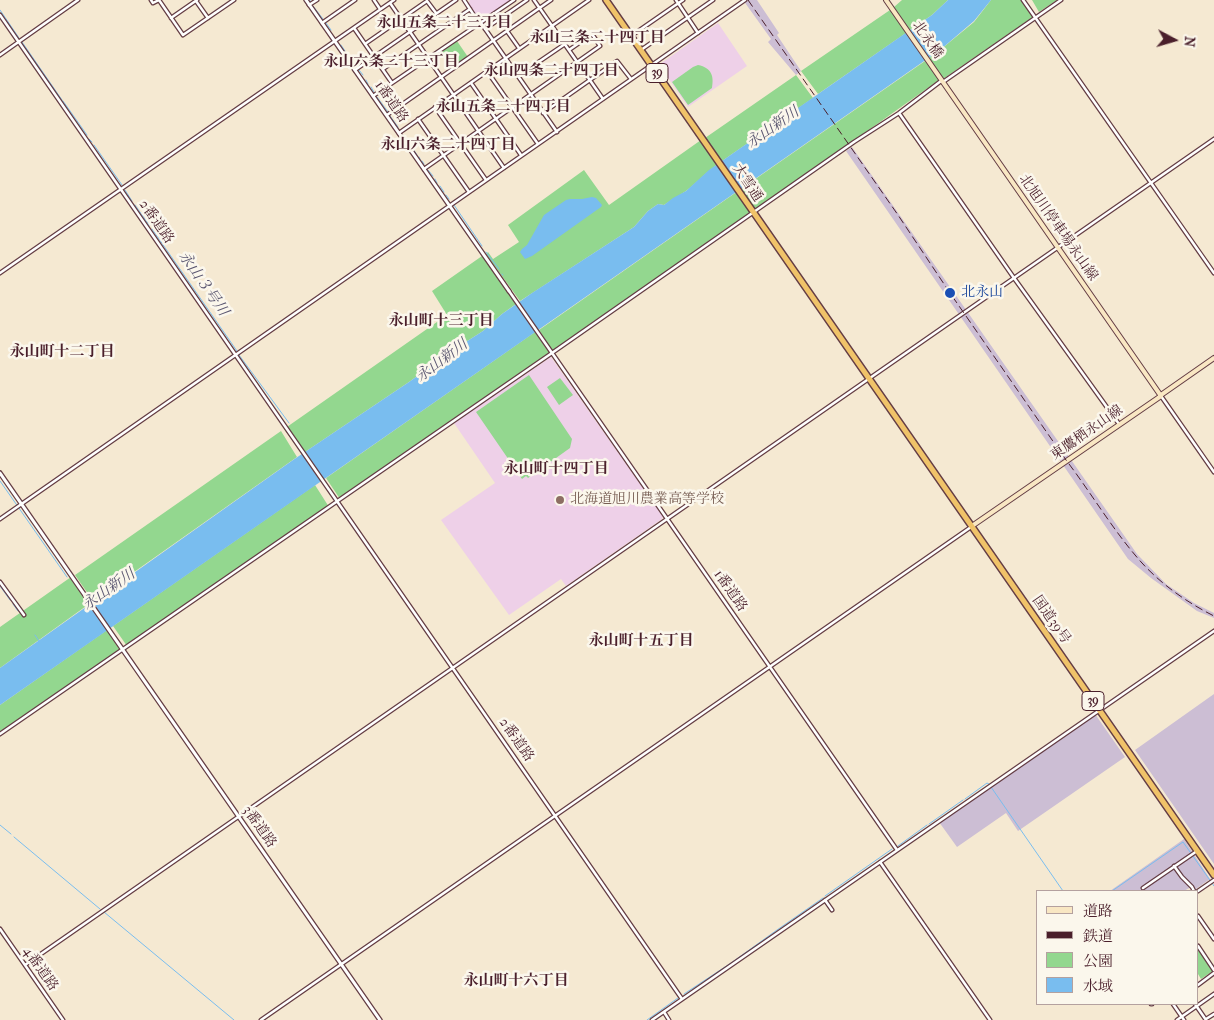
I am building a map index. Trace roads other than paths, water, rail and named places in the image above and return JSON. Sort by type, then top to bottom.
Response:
[{"type":"highway","name":"大雪通","points":[[606,0],[870,378]]},
{"type":"highway","name":"国道39号","points":[[870,378],[1214,875]]},
{"type":"main road","name":"北永橋","points":[[886,0],[937,75]]},
{"type":"main road","name":"北旭川停車場永山線","points":[[937,75],[1161,395]]},
{"type":"main road","name":"東鷹栖永山線","points":[[972,526],[1214,358]]},
{"type":"street","points":[[0,54],[78,0]]},
{"type":"street","points":[[151,0],[153,3],[159,0],[183,35],[234,0]]},
{"type":"street","points":[[171,18],[196,0],[208,18]]},
{"type":"street","points":[[226,0],[228,4]]},
{"type":"street","name":"1番道路","points":[[306,0],[897,850]]},
{"type":"street","points":[[309,5],[317,0]]},
{"type":"street","points":[[322,23],[355,0]]},
{"type":"street","points":[[374,0],[380,9]]},
{"type":"street","points":[[0,273],[394,0]]},
{"type":"street","points":[[365,44],[427,0],[436,14]]},
{"type":"street","points":[[355,70],[456,0]]},
{"type":"street","points":[[464,0],[557,132]]},
{"type":"street","points":[[373,96],[514,0]]},
{"type":"street","points":[[485,29],[527,0]]},
{"type":"street","points":[[534,0],[603,99]]},
{"type":"street","points":[[387,115],[551,0]]},
{"type":"street","points":[[399,132],[589,0]]},
{"type":"street","points":[[631,36],[682,0]]},
{"type":"street","points":[[641,50],[713,0]]},
{"type":"street","points":[[1023,0],[1214,273]]},
{"type":"street","points":[[0,734],[121,648],[552,353],[1061,0]]},
{"type":"street","points":[[0,519],[743,1]]},
{"type":"street","points":[[677,2],[698,33]]},
{"type":"street","points":[[390,3],[504,168]]},
{"type":"street","points":[[383,70],[470,9]]},
{"type":"street","name":"2番道路","points":[[0,15],[682,999]]},
{"type":"street","points":[[354,28],[392,83]]},
{"type":"street","points":[[508,31],[520,48]]},
{"type":"street","points":[[424,169],[600,46],[592,34],[569,50]]},
{"type":"street","points":[[518,76],[565,44]]},
{"type":"street","points":[[543,112],[618,61],[631,79]]},
{"type":"street","points":[[487,71],[538,144]]},
{"type":"street","points":[[471,83],[521,156]]},
{"type":"street","points":[[436,107],[486,180]]},
{"type":"street","points":[[898,112],[1119,424]]},
{"type":"street","points":[[418,119],[469,192]]},
{"type":"street","points":[[25,965],[1214,139]]},
{"type":"street","points":[[1161,395],[1214,472]]},
{"type":"street","points":[[0,473],[19,506]]},
{"type":"street","name":"3番道路","points":[[19,506],[78,586],[380,1020]]},
{"type":"street","points":[[261,1020],[972,526]]},
{"type":"street","points":[[0,582],[24,615]]},
{"type":"street","points":[[652,1020],[1214,631]]},
{"type":"street","points":[[1143,888],[1197,851]]},
{"type":"street","points":[[880,862],[990,1020]]},
{"type":"street","points":[[1174,866],[1195,890]]},
{"type":"street","points":[[1198,890],[1214,880]]},
{"type":"street","points":[[825,900],[832,910]]},
{"type":"street","points":[[1199,917],[1214,939]]},
{"type":"street","name":"4番道路","points":[[0,929],[63,1020]]},
{"type":"street","points":[[1199,948],[1214,972],[1201,982],[1199,979]]},
{"type":"street","points":[[1199,1003],[1214,994]]},
{"type":"street","points":[[1174,1005],[1183,1018]]},
{"type":"street","points":[[1177,1020],[1183,1018],[1196,1005],[1206,1020],[1214,1014]]},
{"type":"street","points":[[664,1012],[670,1020]]},
{"type":"water","name":"永山新川","points":[[948,0],[991,0],[974,21],[940,50],[0,705],[0,668],[293,460],[483,331],[502,314],[532,293],[634,227],[648,211],[658,204],[664,205],[686,191],[709,170],[932,15]]},
{"type":"water","points":[[596,198],[602,205],[601,207],[525,259],[520,252],[527,245],[544,215],[566,200]]},
{"type":"waterway","points":[[313,6],[323,19]]},
{"type":"waterway","name":"永山３号川","points":[[0,10],[19,38]]},
{"type":"waterway","points":[[326,23],[331,30]]},
{"type":"waterway","name":"永山３号川","points":[[22,42],[62,100]]},
{"type":"waterway","points":[[341,45],[345,51]]},
{"type":"waterway","points":[[348,54],[352,61]]},
{"type":"waterway","points":[[359,70],[363,75]]},
{"type":"waterway","points":[[366,80],[368,84]]},
{"type":"waterway","points":[[371,87],[374,92]]},
{"type":"waterway","points":[[377,97],[388,112]]},
{"type":"waterway","name":"永山３号川","points":[[63,101],[87,135]]},
{"type":"waterway","points":[[390,116],[398,127]]},
{"type":"waterway","points":[[403,135],[406,139]]},
{"type":"waterway","name":"永山３号川","points":[[89,139],[92,142]]},
{"type":"waterway","points":[[408,141],[411,146]]},
{"type":"waterway","name":"永山３号川","points":[[94,145],[122,185]]},
{"type":"waterway","points":[[413,149],[417,155]]},
{"type":"waterway","points":[[428,170],[433,176]]},
{"type":"waterway","points":[[435,179],[437,183]]},
{"type":"waterway","points":[[440,186],[444,192]]},
{"type":"waterway","name":"永山３号川","points":[[125,190],[132,201]]},
{"type":"waterway","points":[[446,195],[449,199]]},
{"type":"waterway","name":"永山３号川","points":[[135,205],[149,225]]},
{"type":"waterway","points":[[454,205],[482,246]]},
{"type":"waterway","name":"永山３号川","points":[[152,229],[237,351]]},
{"type":"waterway","points":[[486,252],[499,269]]},
{"type":"waterway","name":"永山３号川","points":[[239,355],[289,423]]},
{"type":"waterway","points":[[0,481],[67,577]]},
{"type":"waterway","points":[[0,586],[10,600]]},
{"type":"waterway","points":[[13,604],[18,611]]},
{"type":"waterway","points":[[35,635],[39,641]]},
{"type":"waterway","points":[[965,799],[987,783],[989,784]]},
{"type":"waterway","points":[[991,787],[1062,890]]},
{"type":"waterway","points":[[929,824],[963,800]]},
{"type":"waterway","points":[[0,825],[11,834]]},
{"type":"waterway","points":[[898,846],[927,825]]},
{"type":"waterway","points":[[14,837],[100,909]]},
{"type":"waterway","points":[[1113,890],[1183,842],[1214,886]]},
{"type":"waterway","points":[[825,896],[892,849]]},
{"type":"waterway","points":[[684,994],[823,898]]},
{"type":"waterway","points":[[104,912],[234,1020]]},
{"type":"waterway","points":[[647,1020],[678,998]]},
{"type":"railway","points":[[748,0],[1122,539],[1158,579],[1185,599],[1214,616]]},
{"type":"place","name":"北永山","points":[[950,293]]},
{"type":"place","name":"北海道旭川農業高等学校","points":[[560,500]]},
{"type":"district","name":"永山五条二十三丁目","points":[[444,23]]},
{"type":"district","name":"永山三条二十四丁目","points":[[597,38]]},
{"type":"district","name":"永山六条二十三丁目","points":[[391,62]]},
{"type":"district","name":"永山四条二十四丁目","points":[[551,71]]},
{"type":"district","name":"永山五条二十四丁目","points":[[503,107]]},
{"type":"district","name":"永山六条二十四丁目","points":[[448,145]]},
{"type":"district","name":"永山町十三丁目","points":[[441,321]]},
{"type":"district","name":"永山町十二丁目","points":[[62,352]]},
{"type":"district","name":"永山町十四丁目","points":[[556,469]]},
{"type":"district","name":"永山町十五丁目","points":[[641,641]]},
{"type":"district","name":"永山町十六丁目","points":[[516,981]]}]
